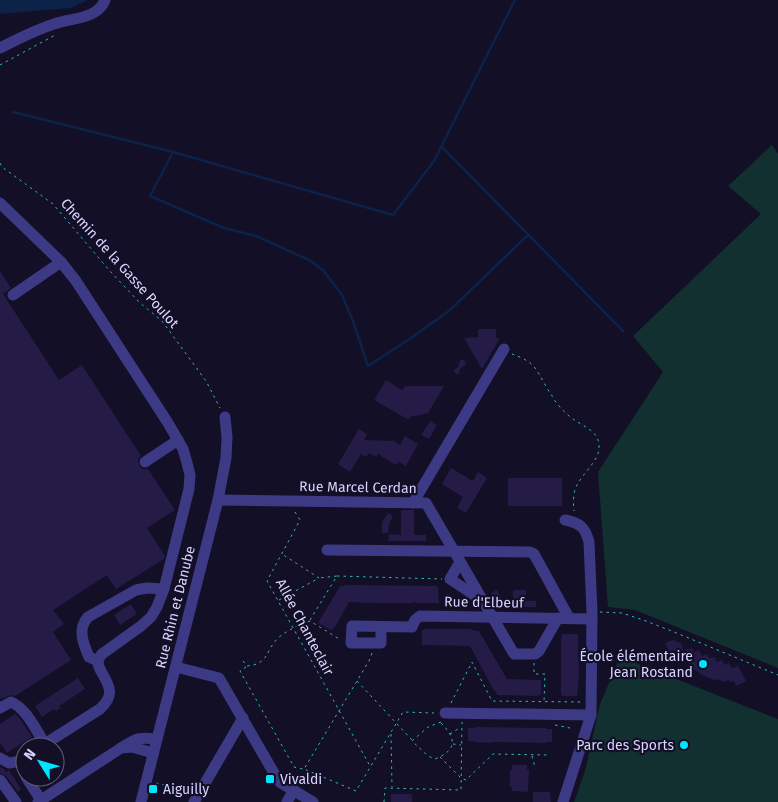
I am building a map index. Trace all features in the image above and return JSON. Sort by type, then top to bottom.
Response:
[{"type":"street","points":[[0,48],[32,32],[95,12],[102,6],[105,0]]},
{"type":"street","points":[[0,203],[61,262],[76,280],[178,440],[188,463],[190,475],[189,489],[164,589],[157,607],[151,617],[102,654],[98,661],[99,668],[109,685],[110,694],[107,702],[100,709],[57,737]]},
{"type":"street","points":[[13,295],[61,262]]},
{"type":"street","points":[[413,503],[504,349]]},
{"type":"street","name":"Rue Rhin et Danube","points":[[140,802],[218,500],[226,458],[227,437],[225,417]]},
{"type":"street","points":[[145,462],[178,440]]},
{"type":"street","name":"Rue Marcel Cerdan","points":[[218,500],[426,503],[514,654],[535,654]]},
{"type":"street","points":[[563,802],[591,716],[592,615],[589,542],[586,532],[581,526],[570,521]]},
{"type":"street","points":[[327,550],[530,552],[534,554],[564,618],[535,654]]},
{"type":"street","points":[[460,562],[450,579],[483,601]]},
{"type":"street","points":[[98,661],[89,657],[83,642],[82,629],[88,617],[136,590],[146,588],[164,589]]},
{"type":"street","name":"Rue d'Elbeuf","points":[[381,627],[412,627],[415,620],[420,616],[564,618],[592,615]]},
{"type":"street","points":[[352,626],[381,627],[381,643],[351,643],[352,626]]},
{"type":"street","points":[[176,667],[219,678],[278,780],[313,802]]},
{"type":"street","points":[[0,708],[11,702],[16,704],[24,712],[38,737]]},
{"type":"street","points":[[443,718],[462,714],[591,716]]},
{"type":"street","points":[[196,800],[242,718]]},
{"type":"street","points":[[32,787],[39,801],[134,740],[141,737],[157,739]]},
{"type":"street","points":[[121,748],[132,747],[153,753]]},
{"type":"street","points":[[0,758],[9,763],[15,761]]},
{"type":"street","points":[[0,780],[16,802]]},
{"type":"street","points":[[287,802],[294,790]]},
{"type":"path","points":[[0,65],[61,32]]},
{"type":"path","name":"Chemin de la Gasse Poulot","points":[[1,165],[53,204],[139,302],[162,321],[206,381],[225,417]]},
{"type":"path","points":[[504,349],[534,367],[551,395],[569,417],[598,437],[599,452],[577,484],[570,521]]},
{"type":"path","name":"Allée Chanteclair","points":[[289,500],[300,520],[267,580],[370,767]]},
{"type":"path","points":[[282,554],[318,578]]},
{"type":"path","points":[[337,576],[310,621],[292,628],[277,639],[261,663],[247,666],[240,672],[294,767],[304,769],[356,792],[403,712],[443,718]]},
{"type":"path","points":[[278,600],[318,578],[337,576],[450,579]]},
{"type":"path","points":[[592,615],[622,613],[674,632],[778,675]]},
{"type":"path","points":[[310,621],[345,643],[351,643]]},
{"type":"path","points":[[304,769],[369,661],[374,643]]},
{"type":"path","points":[[535,654],[534,674],[545,674],[544,702]]},
{"type":"path","points":[[243,661],[247,666]]},
{"type":"path","points":[[443,718],[472,662],[492,701],[591,702]]},
{"type":"path","points":[[357,680],[412,741],[428,756],[435,759],[443,756],[452,744],[453,738],[443,718]]},
{"type":"path","points":[[384,802],[385,788],[461,790],[462,714]]},
{"type":"path","points":[[412,741],[434,724]]},
{"type":"path","points":[[450,734],[462,727]]},
{"type":"path","points":[[391,732],[392,788]]},
{"type":"path","points":[[452,744],[462,745]]},
{"type":"path","points":[[440,757],[461,778],[466,780],[493,754],[549,755]]},
{"type":"path","points":[[532,755],[535,767]]},
{"type":"path","points":[[146,781],[183,790],[196,800]]},
{"type":"green space","points":[[772,145],[778,154],[778,668],[635,610],[608,607],[598,472],[663,372],[633,336],[761,214],[728,186]]},
{"type":"green space","name":"Parc des Sports","points":[[620,657],[778,719],[778,802],[574,802],[585,771],[600,704]]},
{"type":"water","points":[[0,0],[88,0],[71,8],[0,14]]},
{"type":"building","points":[[0,271],[11,288],[3,294],[59,380],[82,365],[141,456],[138,459],[139,466],[142,469],[148,469],[175,510],[147,528],[165,556],[164,559],[116,589],[107,575],[53,610],[64,624],[53,632],[71,660],[15,696],[11,695],[0,699]]},
{"type":"building","points":[[478,329],[496,329],[496,338],[500,338],[482,369],[464,338],[478,337]]},
{"type":"building","points":[[460,360],[464,360],[466,364],[460,369],[459,374],[456,374],[453,370],[458,367]]},
{"type":"building","points":[[386,380],[402,390],[405,386],[444,386],[428,413],[410,417],[409,420],[374,400]]},
{"type":"building","points":[[430,421],[437,425],[429,439],[421,435]]},
{"type":"building","points":[[359,429],[367,434],[364,440],[394,441],[400,445],[405,436],[418,444],[406,466],[399,462],[396,465],[378,454],[376,457],[369,453],[366,457],[361,454],[350,472],[338,464]]},
{"type":"building","points":[[451,468],[473,481],[478,472],[487,478],[466,513],[457,508],[463,497],[442,484]]},
{"type":"building","points":[[508,478],[562,478],[562,506],[508,506]]},
{"type":"building","points":[[401,510],[414,510],[414,535],[426,535],[426,541],[388,541],[389,534],[401,535]]},
{"type":"building","points":[[388,513],[393,516],[389,524],[388,533],[382,533],[382,522]]},
{"type":"building","points":[[348,585],[436,586],[438,587],[439,603],[349,602],[335,627],[331,630],[318,623],[339,588]]},
{"type":"building","points":[[497,590],[503,601],[513,601],[513,590],[526,590],[526,601],[536,601],[536,607],[499,607],[491,593]]},
{"type":"building","points":[[131,604],[137,614],[120,625],[114,615]]},
{"type":"building","points":[[471,629],[479,631],[507,679],[541,680],[541,695],[498,695],[470,646],[422,645],[422,630]]},
{"type":"building","points":[[562,634],[578,634],[579,676],[577,696],[562,696],[561,693]]},
{"type":"building","points":[[673,640],[681,643],[684,651],[692,648],[694,652],[699,650],[702,656],[707,654],[709,658],[714,657],[717,662],[722,660],[724,665],[729,663],[732,668],[738,666],[746,681],[736,686],[734,681],[724,682],[717,679],[716,681],[700,674],[691,668],[687,659],[669,652],[665,643]]},
{"type":"building","points":[[78,678],[85,689],[59,706],[61,708],[56,711],[54,709],[42,717],[35,706]]},
{"type":"building","points":[[15,714],[32,737],[15,737],[15,748],[7,753],[0,743],[0,724]]},
{"type":"building","points":[[468,728],[552,729],[552,742],[491,743],[468,741]]},
{"type":"building","points":[[512,765],[527,765],[527,770],[529,770],[528,792],[512,791],[512,787],[510,787],[510,770],[512,770]]},
{"type":"building","points":[[0,767],[6,772],[9,770],[15,780],[15,787],[21,789],[18,792],[6,776],[0,773]]},
{"type":"building","points":[[533,792],[550,792],[551,802],[533,802]]},
{"type":"building","points":[[391,794],[412,794],[412,802],[391,802]]},
{"type":"waterway","points":[[173,152],[393,215],[434,161],[515,0]]},
{"type":"waterway","points":[[13,112],[173,152],[150,196],[224,228],[256,236],[309,260],[323,270],[342,295],[368,366],[449,311],[528,235]]},
{"type":"waterway","points":[[441,146],[623,331]]},
{"type":"place","name":"École élémentaire Jean Rostand","points":[[703,664]]},
{"type":"place","name":"Parc des Sports","points":[[684,745]]},
{"type":"place","name":"Vivaldi","points":[[270,779]]},
{"type":"place","name":"Aiguilly","points":[[153,789]]}]
